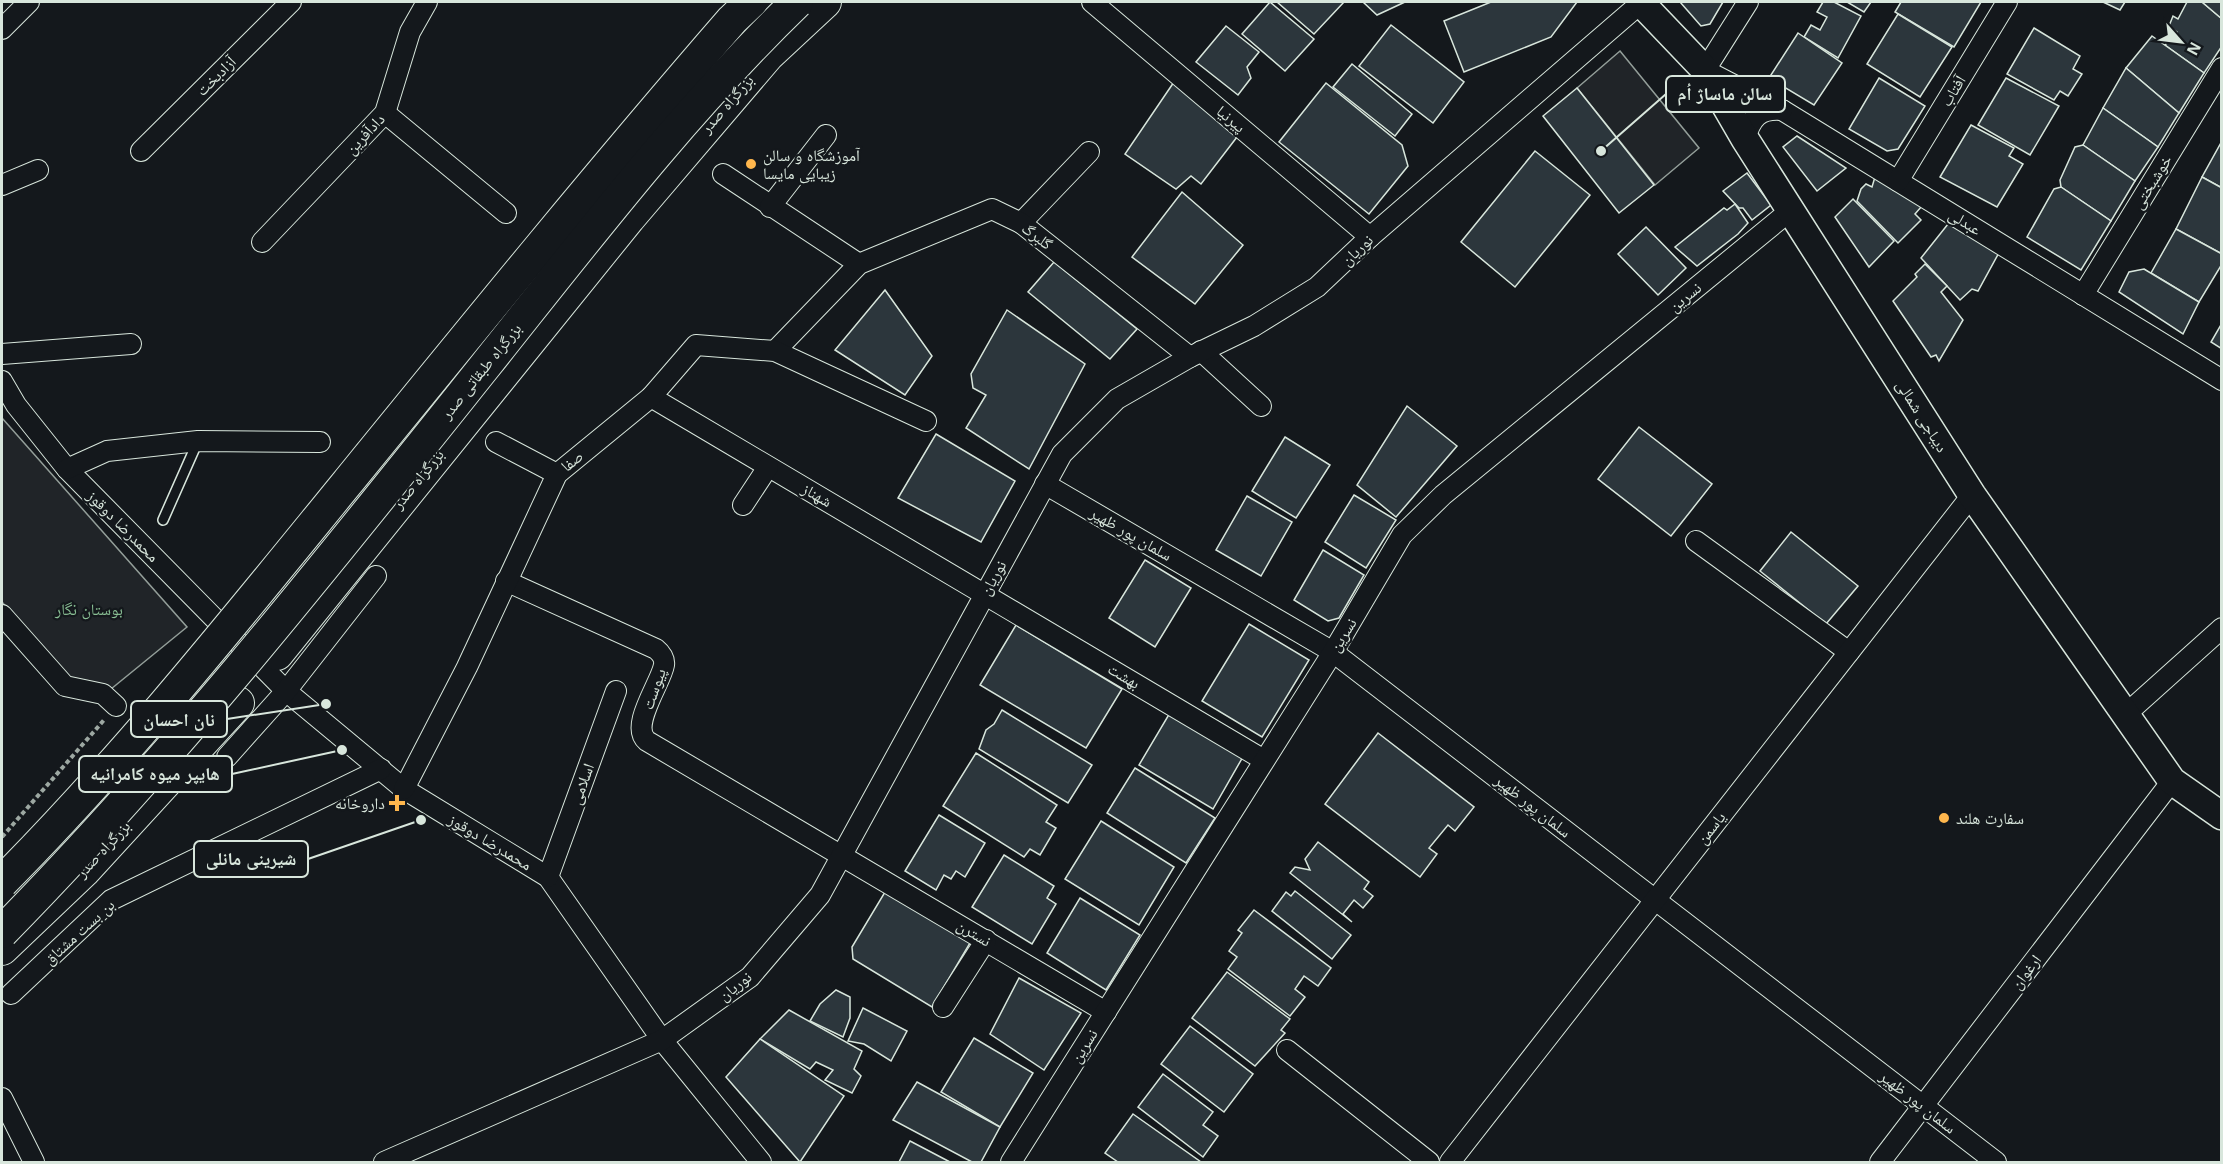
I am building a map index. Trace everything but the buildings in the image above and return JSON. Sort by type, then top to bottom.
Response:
[{"type":"highway","points":[[2,875],[44,832],[194,661],[586,183],[745,2]]},
{"type":"highway","name":"بزرگراه طبقاتی صدر","points":[[2,882],[48,836],[199,665],[589,186],[732,20],[751,2]]},
{"type":"highway","name":"بزرگراه طبقاتی صدر","points":[[2,932],[73,859],[223,691],[612,207],[753,44],[796,2]]},
{"type":"highway","name":"بزرگراه صدر","points":[[2,949],[84,871],[237,703],[629,218],[768,55],[825,2]]},
{"type":"main road","name":"دیباجی شمالی","points":[[1641,2],[1705,70],[1745,139],[1972,495],[2172,781],[2222,816]]},
{"type":"street","points":[[2,29],[29,2]]},
{"type":"street","name":"آزادبخت","points":[[141,151],[291,2]]},
{"type":"street","name":"دادآفرین","points":[[262,242],[385,113],[410,32],[427,2]]},
{"type":"street","name":"پیرنیا","points":[[1092,2],[1370,237]]},
{"type":"street","name":"نوریان","points":[[384,1162],[662,1040],[750,977],[820,895],[1062,454],[1117,399],[1196,354],[1254,326],[1317,288],[1370,237],[1641,2]]},
{"type":"street","points":[[1705,70],[1748,2]]},
{"type":"street","name":"آفتاب","points":[[1898,181],[2007,2]]},
{"type":"street","name":"خوشبختی","points":[[2083,295],[2222,68]]},
{"type":"street","name":"عبدلی","points":[[1705,70],[1782,110],[2222,380]]},
{"type":"street","points":[[1745,139],[1756,115],[1769,109],[1782,110]]},
{"type":"street","points":[[385,113],[506,213]]},
{"type":"street","points":[[770,207],[826,135]]},
{"type":"street","points":[[1021,223],[1089,152]]},
{"type":"street","points":[[2,185],[38,170]]},
{"type":"street","points":[[723,174],[859,264],[775,351],[926,421]]},
{"type":"street","name":"گلبرگ","points":[[859,264],[992,209],[1021,223],[1196,354],[1261,406]]},
{"type":"street","name":"نسرین","points":[[1011,1162],[1333,652],[1402,535],[1443,495],[1791,210]]},
{"type":"street","points":[[2,354],[131,344]]},
{"type":"street","name":"صفا","points":[[404,789],[467,667],[556,474],[651,397],[696,345],[775,351]]},
{"type":"street","name":"محمدرضا دوقوز","points":[[2,381],[9,408],[286,691],[404,789],[548,877],[662,1040],[762,1162]]},
{"type":"street","name":"شهناز","points":[[651,397],[984,593]]},
{"type":"street","points":[[67,469],[107,451],[198,441],[320,442]]},
{"type":"street","points":[[496,442],[556,474]]},
{"type":"street","points":[[743,505],[768,467]]},
{"type":"street","name":"سلمان پور ظهیر","points":[[1045,484],[1333,652],[1996,1162]]},
{"type":"street","name":"یاسمن","points":[[1450,1162],[1972,495]]},
{"type":"street","points":[[1696,542],[1849,652]]},
{"type":"street","points":[[227,757],[286,691],[376,576]]},
{"type":"street","name":"پیوست","points":[[506,581],[656,649],[664,664],[645,707],[643,737],[842,855]]},
{"type":"street","name":"بهشت","points":[[984,593],[1264,760]]},
{"type":"street","points":[[2,615],[66,686],[103,693],[116,706]]},
{"type":"street","points":[[2126,714],[2222,628]]},
{"type":"street","name":"اسلامی","points":[[548,877],[616,691]]},
{"type":"street","name":"بن بست مشتاق","points":[[11,994],[111,900],[381,769]]},
{"type":"street","name":"ارغوان","points":[[1880,1162],[2172,781]]},
{"type":"street","name":"نسترن","points":[[842,855],[1106,1012]]},
{"type":"street","points":[[943,1007],[986,940]]},
{"type":"street","points":[[1287,1050],[1429,1162]]},
{"type":"street","points":[[2,1098],[34,1162]]},
{"type":"lane","points":[[163,520],[198,441]]},
{"type":"path","points":[[2,837],[116,706]]},
{"type":"green space","points":[[1620,51],[1699,148],[1655,185],[1577,88]]},
{"type":"green space","name":"بوستان نگار","points":[[2,418],[187,627],[111,689],[70,681],[2,602]]},
{"type":"place","name":"سالن ماساژ اُم","points":[[1601,151]]},
{"type":"place","name":"آموزشگاه و سالن زیبایی مایسا","points":[[751,164]]},
{"type":"place","name":"نان احسان","points":[[326,704]]},
{"type":"place","name":"هایپر میوه کامرانیه","points":[[342,750]]},
{"type":"place","name":"داروخانه","points":[[397,803]]},
{"type":"place","name":"سفارت هلند","points":[[1944,818]]},
{"type":"place","name":"شیرینی مانلی","points":[[421,820]]}]
